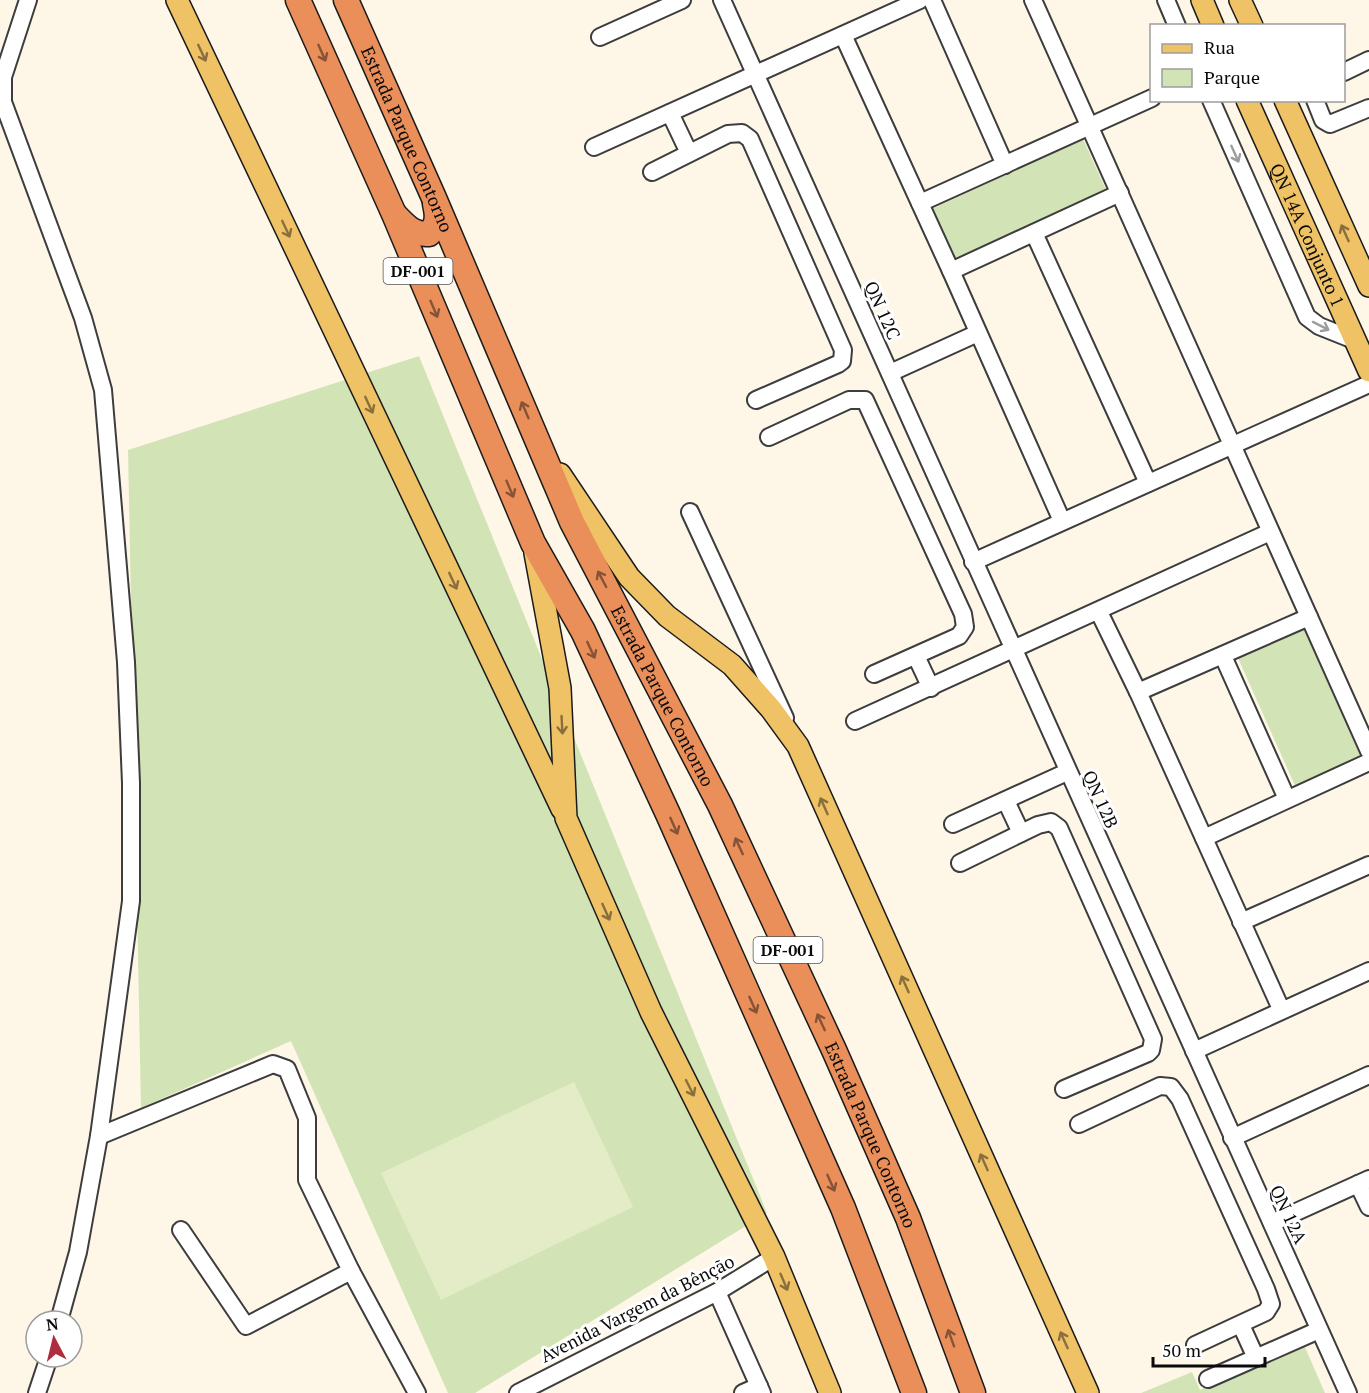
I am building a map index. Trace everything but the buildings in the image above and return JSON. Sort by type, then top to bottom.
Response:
[{"type":"highway","name":"DF-001","points":[[298,0],[394,214],[533,543],[582,631],[668,814],[843,1208],[914,1393]]},
{"type":"highway","name":"Estrada Parque Contorno","points":[[346,0],[434,198],[572,522],[720,805],[834,1050],[908,1218],[972,1393]]},
{"type":"highway","points":[[394,214],[411,230],[419,234],[429,234],[435,227],[438,217],[434,198]]},
{"type":"main road","points":[[177,0],[566,819],[651,1012],[774,1257],[830,1393]]},
{"type":"main road","points":[[1202,0],[1212,24]]},
{"type":"main road","points":[[1240,0],[1251,24]]},
{"type":"main road","name":"QN 14A Conjunto 1","points":[[1248,102],[1369,371]]},
{"type":"main road","name":"QN 14A Conjunto 1","points":[[1286,102],[1369,286]]},
{"type":"main road","points":[[537,440],[629,577],[667,615],[732,665],[771,709],[798,746],[1088,1393]]},
{"type":"main road","points":[[533,543],[560,688],[566,819]]},
{"type":"street","points":[[28,0],[3,77],[3,102],[82,318],[103,390],[126,662],[131,783],[130,901],[99,1136],[78,1252],[62,1309]]},
{"type":"street","points":[[600,37],[682,0]]},
{"type":"street","name":"QN 12C","points":[[722,0],[973,562]]},
{"type":"street","points":[[594,147],[920,0]]},
{"type":"street","points":[[932,0],[1005,165]]},
{"type":"street","points":[[1033,0],[1369,751]]},
{"type":"street","points":[[1166,0],[1177,24]]},
{"type":"street","points":[[843,35],[921,203],[1062,521]]},
{"type":"street","points":[[1345,72],[1369,60]]},
{"type":"street","points":[[921,203],[1150,99]]},
{"type":"street","points":[[1212,102],[1307,316],[1319,326],[1354,340]]},
{"type":"street","points":[[1316,102],[1323,120],[1330,124],[1369,108]]},
{"type":"street","points":[[670,113],[689,153]]},
{"type":"street","points":[[652,172],[728,134],[735,132],[747,135],[843,350],[842,361],[838,364],[756,400]]},
{"type":"street","points":[[951,271],[1120,193]]},
{"type":"street","points":[[1034,232],[1148,483]]},
{"type":"street","points":[[890,373],[978,333]]},
{"type":"street","points":[[973,562],[1369,384]]},
{"type":"street","points":[[769,437],[849,400],[865,400],[870,407],[965,622],[963,632],[959,636],[874,674]]},
{"type":"street","points":[[690,512],[798,746]]},
{"type":"street","points":[[855,721],[1099,612],[1270,532]]},
{"type":"street","name":"QN 12B","points":[[973,562],[1194,1051]]},
{"type":"street","points":[[1099,612],[1138,692],[1281,1009]]},
{"type":"street","points":[[1138,692],[1309,617]]},
{"type":"street","points":[[916,656],[931,688]]},
{"type":"street","points":[[1223,656],[1287,798]]},
{"type":"street","points":[[1204,838],[1369,762]]},
{"type":"street","points":[[953,824],[1068,772]]},
{"type":"street","points":[[1006,801],[1021,833]]},
{"type":"street","points":[[960,863],[1046,823],[1055,824],[1059,828],[1153,1038],[1152,1050],[1148,1053],[1064,1089]]},
{"type":"street","points":[[1241,922],[1369,865]]},
{"type":"street","points":[[1194,1051],[1281,1009],[1369,971]]},
{"type":"street","name":"QN 12A","points":[[1194,1051],[1348,1393]]},
{"type":"street","points":[[99,1136],[273,1064],[287,1069],[307,1118],[307,1179],[351,1271],[417,1393]]},
{"type":"street","points":[[1232,1138],[1369,1075]]},
{"type":"street","points":[[1079,1124],[1160,1086],[1166,1085],[1176,1091],[1270,1299],[1270,1309],[1266,1312],[1195,1345]]},
{"type":"street","points":[[1272,1223],[1364,1182],[1369,1207]]},
{"type":"street","points":[[181,1230],[246,1326],[351,1271]]},
{"type":"street","name":"Avenida Vargem da Bênção","points":[[518,1393],[546,1386],[717,1292],[774,1257]]},
{"type":"street","points":[[717,1292],[760,1390],[743,1393]]},
{"type":"street","points":[[1241,1325],[1256,1358]]},
{"type":"street","points":[[1208,1379],[1319,1330]]},
{"type":"street","points":[[37,1393],[45,1369]]},
{"type":"green space","points":[[1083,139],[1108,194],[958,264],[932,209]]},
{"type":"green space","points":[[419,356],[767,1213],[475,1393],[448,1393],[291,1041],[141,1108],[128,450]]},
{"type":"green space","points":[[1304,629],[1362,759],[1296,788],[1238,658]]},
{"type":"green space","points":[[574,1082],[633,1207],[441,1300],[381,1173]]},
{"type":"green space","points":[[1304,1345],[1325,1393],[1141,1393],[1192,1372],[1200,1390]]}]
